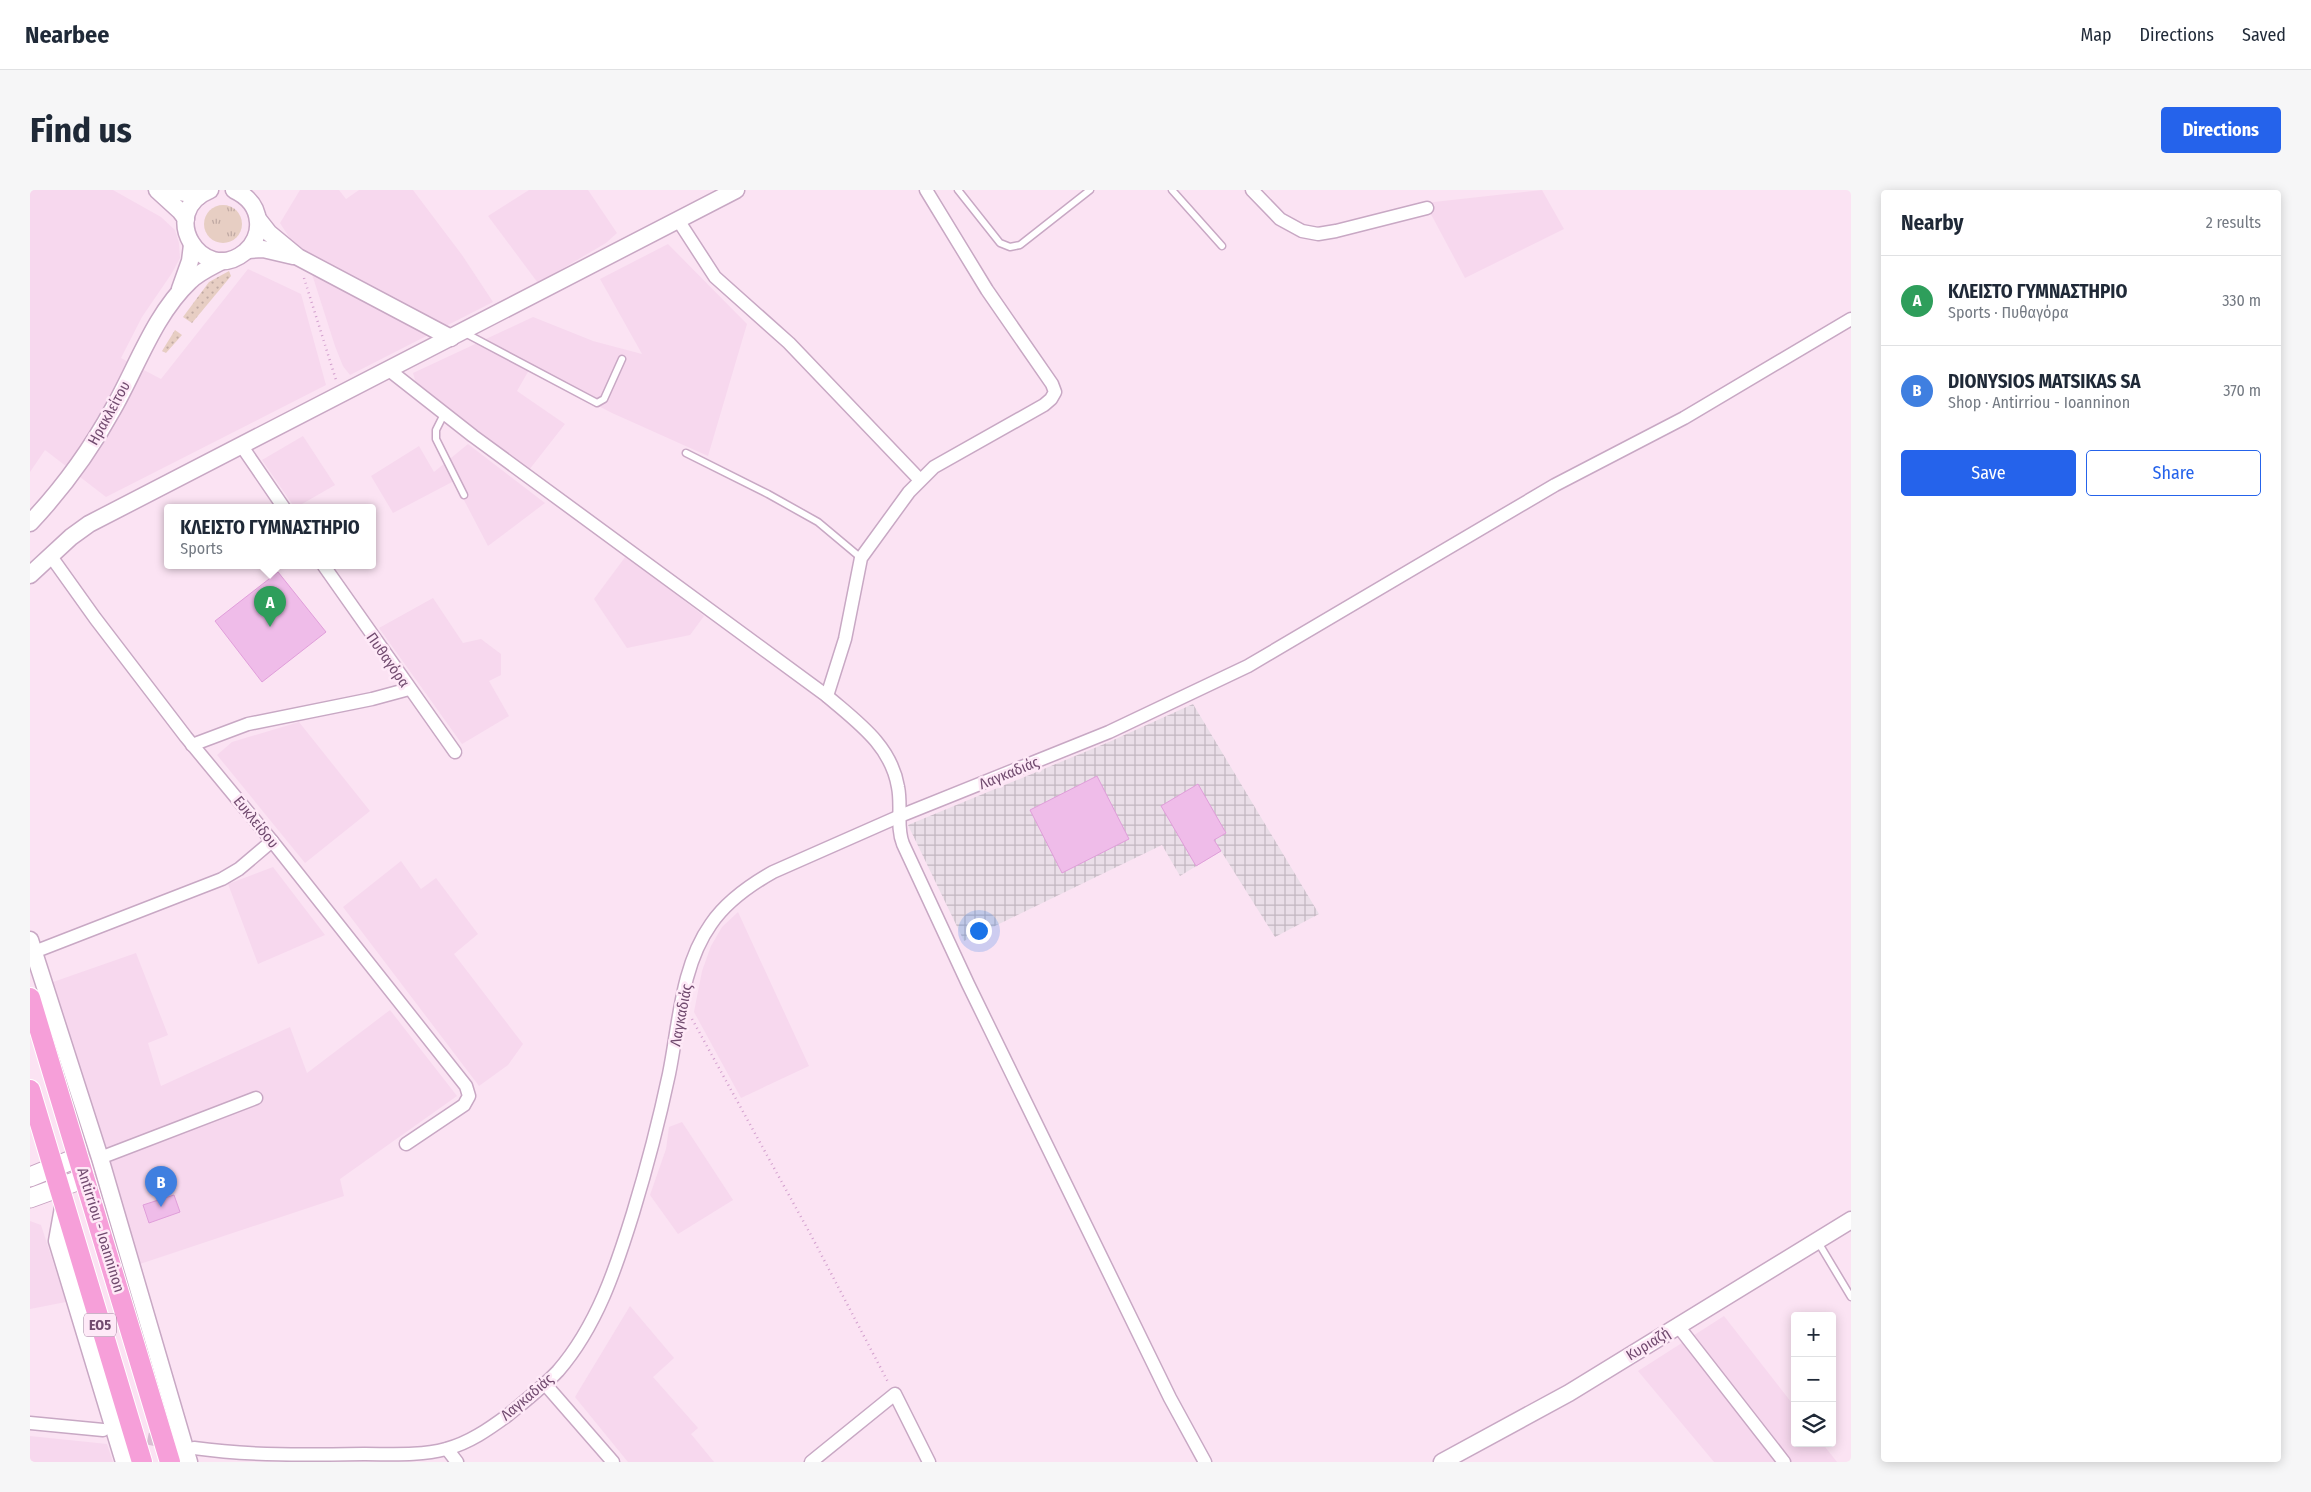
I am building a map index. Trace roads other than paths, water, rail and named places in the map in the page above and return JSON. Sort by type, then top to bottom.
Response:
[{"type":"main road","name":"Antirriou - Ioanninon","points":[[30,998],[170,1462]]},
{"type":"main road","name":"Antirriou - Ioanninon","points":[[30,1090],[35,1119],[62,1195],[142,1462]]},
{"type":"main road","points":[[30,1177],[79,1157]]},
{"type":"main road","points":[[30,1198],[62,1195],[85,1178]]},
{"type":"street","points":[[157,190],[180,210],[186,219],[188,237],[192,245],[205,257],[222,261]]},
{"type":"street","points":[[170,190],[205,193]]},
{"type":"street","points":[[234,190],[247,197],[269,233],[298,257]]},
{"type":"street","points":[[177,296],[198,275],[222,261],[241,256],[248,250],[257,236],[256,190]]},
{"type":"street","points":[[30,575],[50,555],[89,524],[736,190]]},
{"type":"street","points":[[827,696],[845,639],[861,558],[886,522],[920,480],[945,460],[1044,405],[1055,392],[1052,384],[987,290],[926,190]]},
{"type":"street","points":[[1252,190],[1280,219],[1295,228],[1310,233],[1325,234],[1427,208]]},
{"type":"street","points":[[186,219],[193,202],[205,193]]},
{"type":"street","points":[[678,220],[715,277],[789,343],[920,480]]},
{"type":"street","points":[[177,296],[188,269],[192,245]]},
{"type":"street","points":[[248,250],[278,252],[298,257],[456,335]]},
{"type":"street","name":"Ηρακλείτου","points":[[30,523],[77,467],[96,439],[152,334],[177,296]]},
{"type":"street","name":"Λαγκαδιάς","points":[[192,1455],[232,1453],[274,1456],[421,1454],[447,1449],[478,1436],[529,1399],[558,1370],[575,1348],[601,1300],[616,1267],[649,1162],[687,980],[702,937],[712,922],[730,902],[753,884],[772,872],[900,816],[1109,732],[1248,666],[1555,485],[1684,418],[1851,319]]},
{"type":"street","points":[[389,370],[444,414],[827,696],[886,751],[898,787],[899,836],[968,984],[1170,1398],[1205,1462]]},
{"type":"street","points":[[241,445],[281,504]]},
{"type":"street","name":"Ευκλείδου","points":[[50,555],[95,618],[192,745],[272,842],[466,1086],[469,1096],[464,1105],[406,1144]]},
{"type":"street","name":"Πυθαγόρα","points":[[326,569],[455,752]]},
{"type":"street","points":[[192,745],[248,724],[372,699],[409,689]]},
{"type":"street","points":[[192,1455],[32,946],[222,879],[239,869],[272,842]]},
{"type":"street","points":[[100,1158],[256,1098]]},
{"type":"street","points":[[62,1195],[57,1241],[124,1462]]},
{"type":"street","name":"Κυριαζή","points":[[1442,1462],[1564,1396],[1851,1220]]},
{"type":"street","points":[[1678,1326],[1784,1462]]},
{"type":"street","points":[[544,1384],[613,1462]]},
{"type":"street","points":[[812,1462],[895,1394],[929,1462]]},
{"type":"street","points":[[30,1423],[103,1430]]},
{"type":"street","points":[[447,1449],[457,1462]]},
{"type":"street","name":"Λαγκαδιάς","points":[[408,1462],[421,1454]]},
{"type":"lane","points":[[961,191],[1000,243],[1010,247],[1020,245],[1090,190]]},
{"type":"lane","points":[[1172,190],[1222,246]]},
{"type":"lane","points":[[456,335],[596,403],[604,399],[622,359]]},
{"type":"lane","points":[[444,414],[436,430],[436,439],[464,495]]},
{"type":"lane","points":[[686,453],[768,494],[818,522],[861,558]]},
{"type":"lane","points":[[1817,1241],[1851,1297]]},
{"type":"tunnel","points":[[130,1435],[170,1443]]},
{"type":"place","name":"ΚΛΕΙΣΤΟ ΓΥΜΝΑΣΤΗΡΙΟ","points":[[270,627]]},
{"type":"place","name":"DIONYSIOS MATSIKAS SA","points":[[161,1207]]}]
